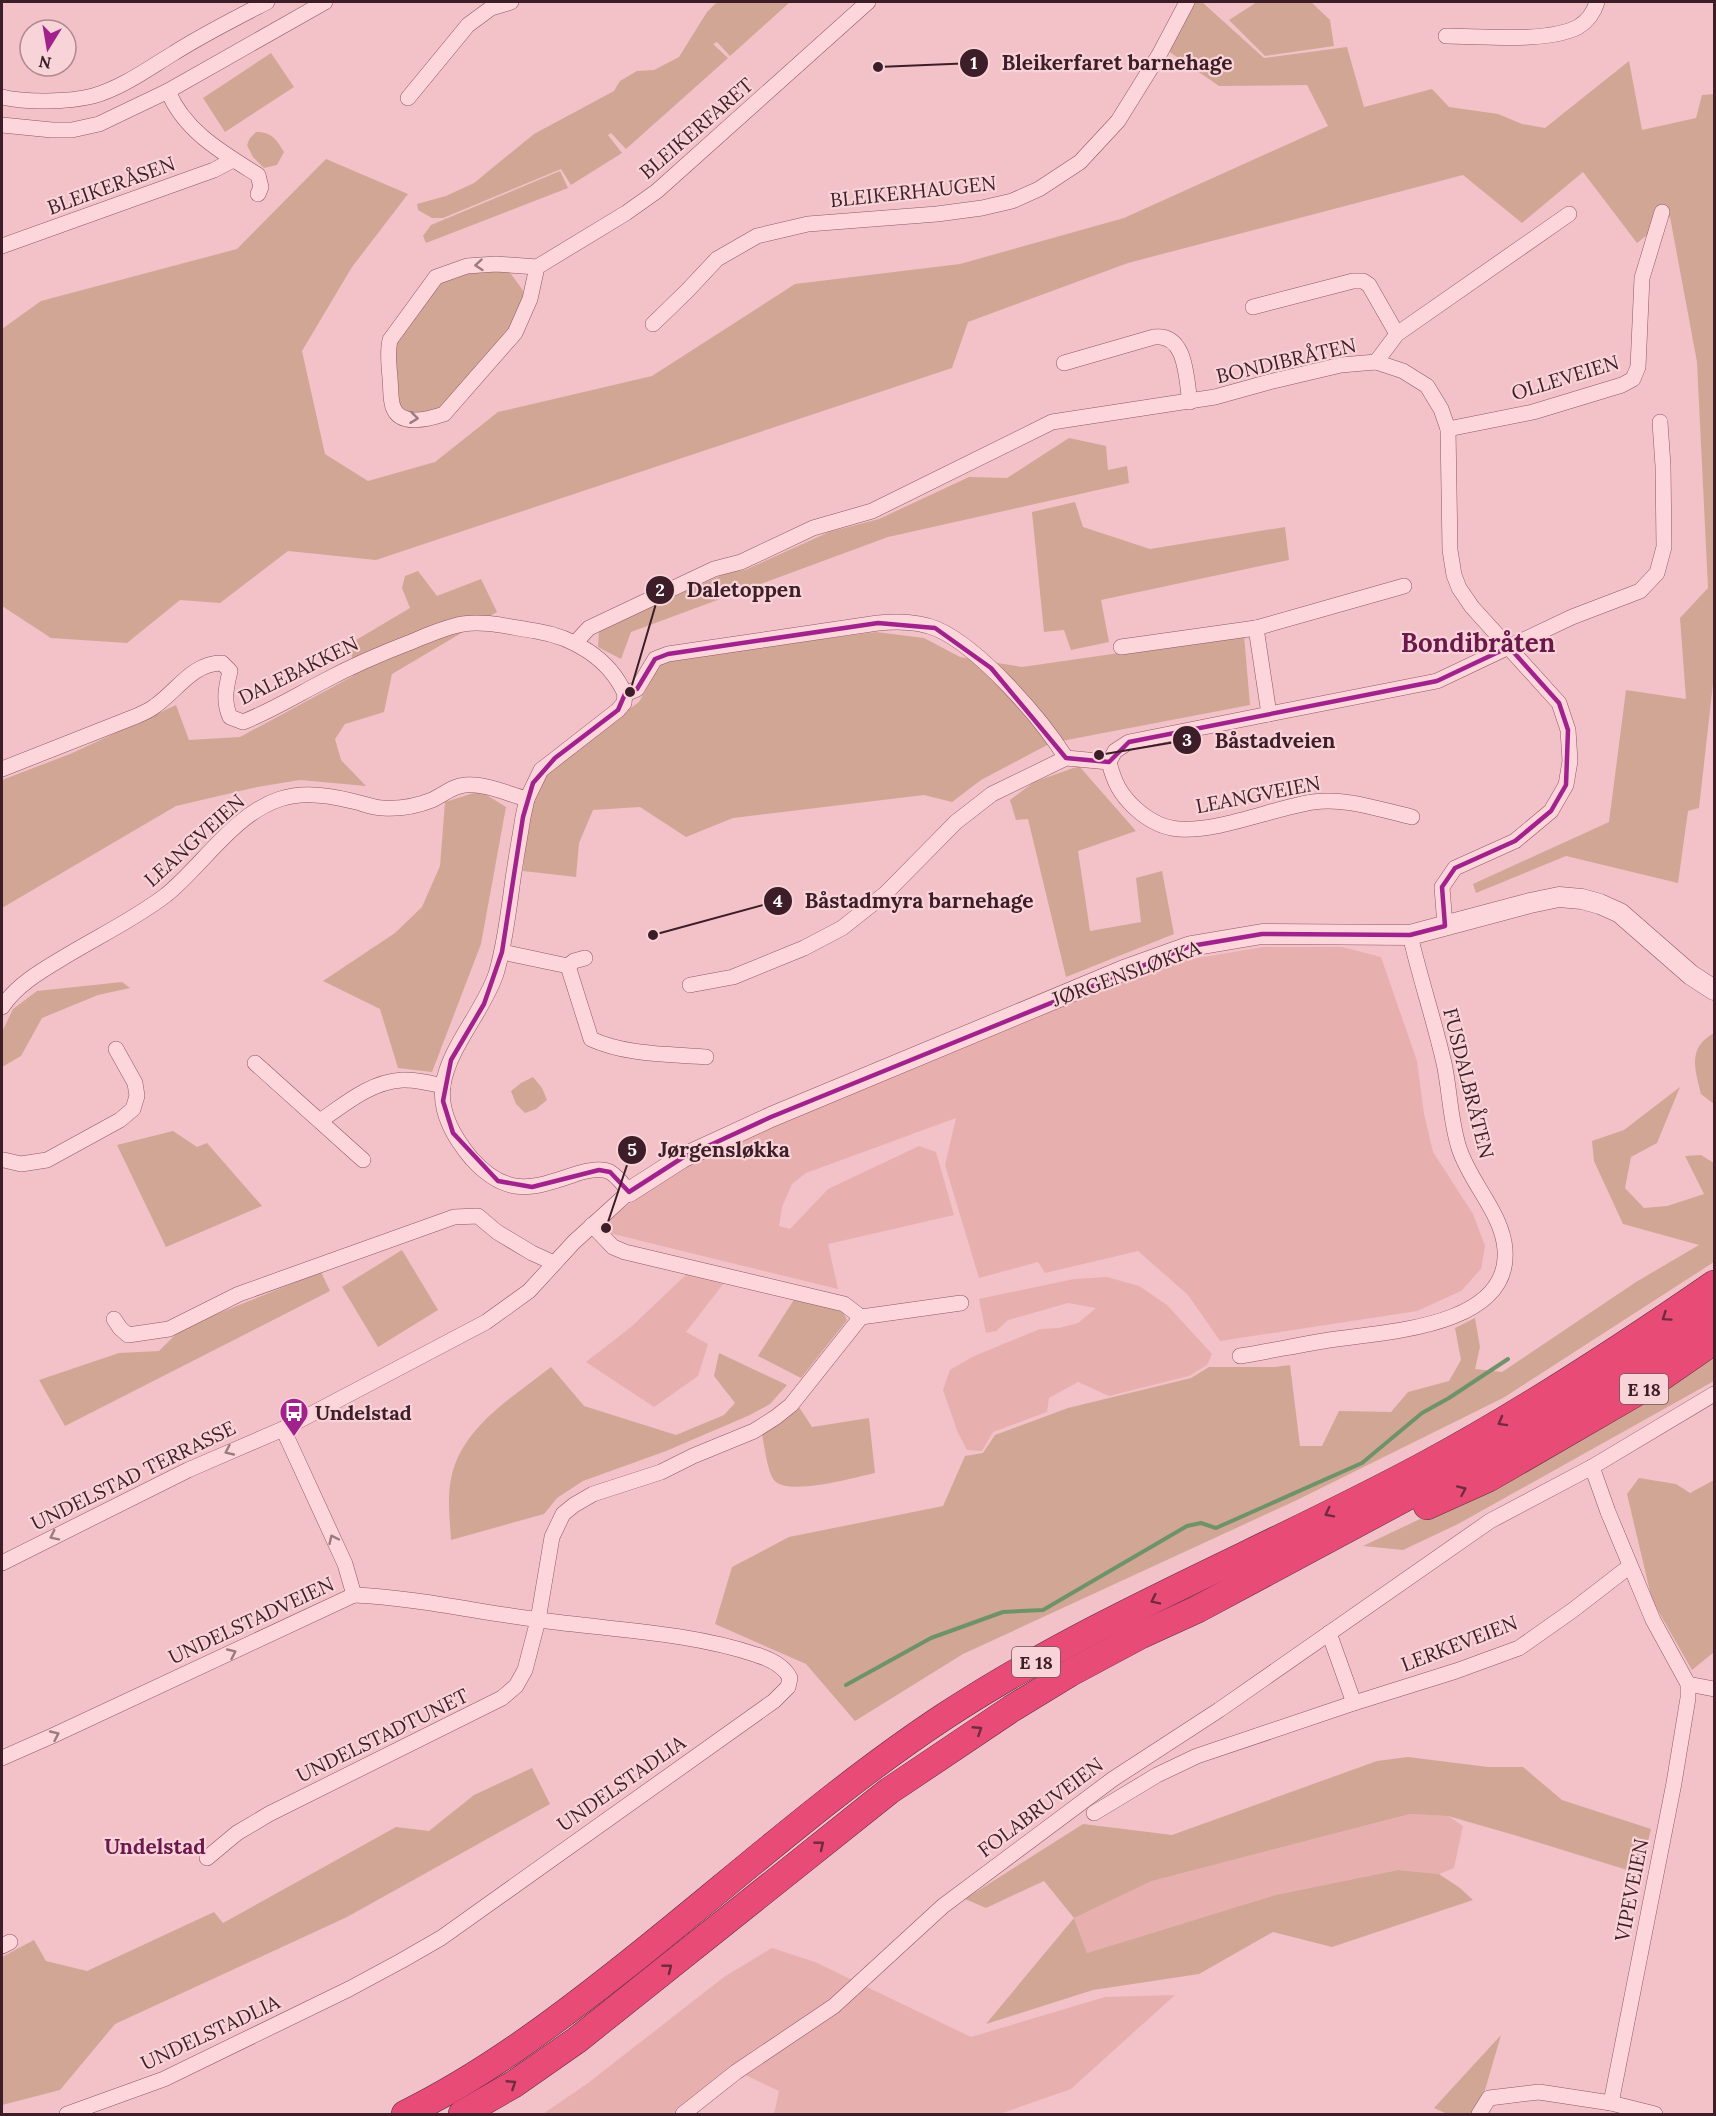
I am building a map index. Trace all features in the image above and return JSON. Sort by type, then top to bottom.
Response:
[{"type":"highway","name":"E 18","points":[[405,2115],[429,2103],[559,2019],[813,1814],[873,1767],[944,1717],[996,1685],[1131,1612],[1422,1467],[1565,1384],[1714,1284]]},
{"type":"highway","name":"E 18","points":[[1198,1609],[1524,1434],[1668,1345],[1714,1311]]},
{"type":"highway","name":"E 18","points":[[462,2115],[514,2084],[577,2040],[889,1791],[959,1742],[1070,1673],[1141,1635],[1489,1478],[1653,1383],[1714,1341]]},
{"type":"street","points":[[2,97],[14,100],[51,100],[93,96],[119,85],[207,33],[267,2]]},
{"type":"street","points":[[2,125],[52,130],[99,124],[168,91],[325,2]]},
{"type":"street","points":[[408,98],[468,25],[491,8],[511,2]]},
{"type":"street","name":"BLEIKERFARET","points":[[537,267],[626,213],[657,191],[868,2]]},
{"type":"street","name":"BLEIKERHAUGEN","points":[[653,324],[717,259],[757,236],[808,224],[937,214],[982,208],[1012,201],[1039,189],[1080,162],[1118,121],[1159,55],[1187,2]]},
{"type":"street","points":[[1446,36],[1556,34],[1579,26],[1593,13],[1597,2]]},
{"type":"street","points":[[168,91],[175,107],[189,126],[233,160],[258,175],[261,187],[258,195]]},
{"type":"street","name":"BLEIKERÅSEN","points":[[2,246],[214,170],[233,160]]},
{"type":"street","name":"OLLEVEIEN","points":[[1448,429],[1533,412],[1622,385],[1633,379],[1638,367],[1642,278],[1662,212]]},
{"type":"street","points":[[1376,362],[1397,334],[1569,214]]},
{"type":"street","points":[[496,264],[537,267],[530,299],[515,333],[444,414],[427,419],[408,419],[397,415],[392,405],[387,351],[390,340],[436,277],[467,266],[496,264]]},
{"type":"street","points":[[1253,307],[1353,281],[1363,281],[1369,285],[1397,334]]},
{"type":"street","points":[[1064,363],[1154,337],[1166,337],[1175,343],[1180,351],[1190,402]]},
{"type":"street","name":"BONDIBRÅTEN","points":[[576,642],[589,628],[696,577],[714,569],[741,562],[813,528],[872,511],[1039,427],[1058,421],[1190,402],[1341,366],[1376,362],[1403,371],[1427,386],[1441,409],[1448,429],[1450,550],[1454,575],[1459,588],[1472,607],[1559,703],[1568,730],[1570,761],[1566,785],[1551,811],[1515,841],[1455,868],[1442,887],[1445,926]]},
{"type":"street","points":[[690,985],[733,977],[804,948],[842,928],[885,894],[956,822],[992,794],[1066,758],[1109,762],[1115,751],[1129,742],[1437,681],[1572,617],[1640,591],[1657,573],[1664,547],[1660,422]]},
{"type":"street","points":[[1121,647],[1256,628],[1404,586]]},
{"type":"street","points":[[625,694],[637,688],[655,659],[668,654],[878,623],[896,621],[913,623],[935,628],[954,639],[991,669],[1037,718],[1066,758]]},
{"type":"street","name":"DALEBAKKEN","points":[[2,769],[134,717],[155,706],[200,668],[212,663],[222,663],[230,671],[225,698],[226,707],[230,717],[243,723],[386,652],[438,631],[464,624],[490,624],[553,634],[576,642]]},
{"type":"street","points":[[1256,628],[1269,714]]},
{"type":"street","points":[[576,642],[592,654],[620,682],[625,694],[624,703],[541,770],[527,799],[502,952],[484,1004],[451,1060],[443,1086],[446,1116],[453,1133],[471,1158],[488,1175],[509,1185],[532,1187],[586,1171],[599,1170],[610,1172],[629,1192]]},
{"type":"street","name":"LEANGVEIEN","points":[[1109,762],[1114,782],[1122,796],[1141,814],[1159,825],[1179,829],[1201,828],[1233,822],[1314,802],[1350,803],[1412,817]]},
{"type":"street","name":"LEANGVEIEN","points":[[2,1007],[19,988],[41,970],[153,905],[244,819],[278,799],[313,794],[380,808],[402,808],[432,800],[454,787],[467,784],[527,799]]},
{"type":"street","name":"JØRGENSLØKKA","points":[[284,1429],[486,1322],[529,1291],[554,1263],[629,1192],[682,1158],[771,1117],[1124,970],[1191,946],[1262,934],[1410,935],[1559,897],[1582,899],[1620,913],[1691,975],[1714,990]]},
{"type":"street","name":"FUSDALBRÅTEN","points":[[1240,1356],[1431,1324],[1472,1307],[1500,1281],[1505,1265],[1503,1232],[1473,1181],[1459,1147],[1452,1120],[1444,1063],[1410,935]]},
{"type":"street","points":[[502,952],[568,966]]},
{"type":"street","points":[[568,966],[574,961],[585,958]]},
{"type":"street","points":[[568,966],[591,1039],[609,1047],[631,1051],[706,1057]]},
{"type":"street","points":[[2,1158],[21,1164],[47,1161],[120,1120],[133,1109],[137,1096],[135,1083],[116,1049]]},
{"type":"street","points":[[255,1063],[363,1160]]},
{"type":"street","points":[[320,1121],[367,1089],[379,1085],[401,1080],[418,1080],[443,1086]]},
{"type":"street","points":[[114,1319],[128,1335],[169,1329],[239,1294],[454,1217],[478,1216],[496,1232],[554,1263]]},
{"type":"street","points":[[592,1226],[613,1247],[626,1252],[844,1304],[861,1317]]},
{"type":"street","points":[[538,1620],[552,1537],[563,1514],[593,1494],[660,1472],[754,1431],[768,1422],[791,1405],[861,1317],[960,1303]]},
{"type":"street","points":[[1714,1394],[1592,1467],[1653,1620],[1688,1684],[1714,1689]]},
{"type":"street","name":"UNDELSTAD TERRASSE","points":[[2,1563],[188,1470],[284,1429]]},
{"type":"street","name":"UNDELSTADVEIEN","points":[[2,1758],[354,1595],[345,1564],[284,1429]]},
{"type":"street","name":"FOLABRUVEIEN","points":[[683,2115],[736,2072],[834,2006],[943,1906],[1113,1779],[1219,1710],[1490,1521],[1592,1467]]},
{"type":"street","name":"LERKEVEIEN","points":[[1094,1813],[1157,1775],[1197,1756],[1519,1648],[1630,1566]]},
{"type":"street","name":"UNDELSTADLIA","points":[[66,2115],[164,2079],[349,1989],[441,1938],[774,1701],[788,1687],[790,1678],[785,1669],[759,1655],[694,1639],[538,1620],[385,1596],[354,1595]]},
{"type":"street","name":"UNDELSTADTUNET","points":[[207,1858],[237,1833],[269,1814],[502,1698],[516,1686],[525,1670],[538,1620]]},
{"type":"street","points":[[1329,1633],[1354,1702]]},
{"type":"street","name":"VIPEVEIEN","points":[[1611,2103],[1674,1783],[1688,1698],[1688,1684]]},
{"type":"street","points":[[1479,2115],[1489,2098],[1539,2092],[1611,2103],[1655,2115]]},
{"type":"highlighted area","points":[[878,623],[935,628],[991,668],[1066,758],[1109,762],[1129,742],[1437,681],[1509,647],[1559,703],[1568,730],[1566,785],[1551,811],[1515,841],[1455,868],[1442,887],[1445,926],[1410,935],[1262,934],[1191,946],[771,1117],[682,1158],[629,1192],[610,1172],[599,1170],[532,1187],[498,1181],[453,1133],[443,1101],[451,1060],[484,1004],[502,952],[523,817],[533,783],[555,758],[618,710],[625,694],[637,689],[655,659],[668,654]]},
{"type":"shaded area","points":[[717,2],[790,2],[730,56],[717,42],[713,44],[728,58],[626,149],[611,133],[608,135],[622,153],[571,185],[561,169],[443,218],[432,218],[418,210],[417,204],[446,196],[474,183],[534,134],[614,91],[620,81],[637,71],[654,70],[679,57],[707,12]]},
{"type":"shaded area","points":[[1189,2],[1202,2],[1264,58],[1347,47],[1364,107],[1432,89],[1449,107],[1498,114],[1522,124],[1545,128],[1629,61],[1642,130],[1696,118],[1702,95],[1714,94],[1714,675],[1699,808],[1688,811],[1678,883],[1566,856],[1476,893],[1473,884],[1609,822],[1626,690],[1686,699],[1680,618],[1708,588],[1697,362],[1670,217],[1637,243],[1583,172],[1522,223],[1463,175],[1128,263],[968,322],[952,368],[376,560],[288,551],[220,603],[180,600],[127,643],[51,638],[2,606],[2,329],[41,301],[237,249],[326,159],[408,194],[352,267],[302,351],[325,454],[368,481],[435,462],[498,412],[652,376],[795,284],[960,264],[1124,218],[1328,126],[1307,85],[1219,86],[1164,48]]},
{"type":"shaded area","points":[[1257,2],[1311,2],[1330,20],[1334,46],[1265,56],[1229,20]]},
{"type":"shaded area","points":[[271,53],[294,87],[225,132],[203,98]]},
{"type":"shaded area","points":[[256,132],[270,135],[281,147],[284,152],[277,165],[264,168],[253,157],[247,145]]},
{"type":"shaded area","points":[[560,171],[568,188],[426,243],[423,236],[431,225]]},
{"type":"shaded area","points":[[469,270],[508,270],[526,298],[512,329],[444,407],[408,414],[399,408],[397,400],[395,345],[421,307],[442,282]]},
{"type":"shaded area","points":[[1069,438],[1106,446],[1108,470],[1127,466],[1129,483],[888,537],[631,632],[621,659],[598,647],[599,631],[726,573],[745,570],[829,532],[879,519],[969,477],[1007,478]]},
{"type":"shaded area","points":[[1075,502],[1083,527],[1150,549],[1285,527],[1289,560],[1101,600],[1109,642],[1071,650],[1064,630],[1044,632],[1032,512]]},
{"type":"shaded area","points":[[418,571],[437,596],[481,579],[497,612],[392,674],[384,712],[345,724],[335,739],[341,760],[366,786],[300,780],[257,787],[176,806],[2,908],[2,780],[70,754],[176,705],[189,740],[240,737],[353,676],[351,643],[410,608],[402,588],[405,576]]},
{"type":"shaded area","points":[[876,632],[924,638],[960,657],[1022,667],[1244,635],[1250,705],[1051,743],[981,780],[952,802],[924,795],[733,818],[686,837],[640,807],[593,810],[579,843],[576,877],[523,871],[532,790],[553,764],[639,702],[663,660]]},
{"type":"shaded area","points":[[1079,766],[1136,831],[1078,851],[1090,931],[1141,922],[1136,878],[1162,871],[1174,934],[1066,977],[1028,819],[1016,820],[1010,800],[1034,782]]},
{"type":"shaded area","points":[[480,791],[506,807],[481,944],[432,1072],[398,1068],[380,1009],[323,981],[395,933],[422,907],[440,866],[445,802]]},
{"type":"shaded area","points":[[1263,947],[1342,947],[1381,957],[1417,1061],[1424,1114],[1433,1152],[1473,1214],[1485,1246],[1481,1269],[1461,1291],[1417,1311],[1220,1341],[1188,1295],[1138,1251],[1045,1273],[1038,1262],[979,1278],[945,1165],[956,1118],[806,1173],[792,1184],[782,1207],[779,1226],[790,1229],[828,1189],[919,1146],[936,1152],[954,1215],[828,1244],[838,1289],[609,1233],[604,1223],[685,1162],[1168,963]]},
{"type":"shaded area","points":[[122,982],[130,988],[98,995],[42,1018],[21,1056],[2,1067],[2,1032],[13,1009],[37,991]]},
{"type":"shaded area","points":[[1714,1033],[1714,1104],[1701,1094],[1695,1060],[1700,1045]]},
{"type":"shaded area","points":[[533,1077],[542,1088],[547,1100],[536,1109],[525,1113],[516,1104],[511,1091]]},
{"type":"shaded area","points":[[1680,1087],[1657,1143],[1631,1157],[1625,1188],[1644,1208],[1667,1206],[1704,1194],[1685,1156],[1701,1155],[1714,1163],[1714,1262],[1503,1398],[1297,1500],[963,1654],[855,1721],[806,1664],[715,1624],[732,1567],[789,1537],[943,1506],[965,1456],[983,1453],[995,1435],[1068,1408],[1191,1378],[1209,1367],[1290,1365],[1300,1446],[1322,1446],[1339,1411],[1391,1412],[1408,1392],[1449,1381],[1461,1360],[1455,1328],[1475,1318],[1480,1347],[1475,1369],[1502,1372],[1636,1282],[1699,1245],[1623,1224],[1594,1161],[1592,1141],[1624,1130]]},
{"type":"shaded area","points":[[173,1131],[197,1147],[207,1143],[262,1206],[166,1247],[117,1145]]},
{"type":"shaded area","points":[[402,1250],[438,1310],[378,1347],[342,1287]]},
{"type":"shaded area","points":[[690,1271],[724,1283],[686,1332],[708,1344],[698,1376],[654,1407],[586,1362],[631,1327]]},
{"type":"shaded area","points":[[321,1272],[330,1291],[65,1426],[39,1380],[119,1353],[159,1351],[182,1328]]},
{"type":"shaded area","points":[[1107,1277],[1139,1286],[1167,1305],[1212,1354],[1207,1365],[1189,1376],[1109,1396],[1078,1382],[1049,1398],[1047,1412],[993,1432],[982,1451],[967,1450],[958,1433],[943,1390],[950,1370],[974,1356],[1040,1329],[1059,1328],[1078,1323],[1096,1308],[1068,1303],[1008,1320],[996,1331],[986,1333],[979,1299],[1074,1279]]},
{"type":"shaded area","points":[[795,1298],[843,1312],[847,1320],[801,1378],[758,1356]]},
{"type":"shaded area","points":[[719,1353],[787,1385],[770,1404],[750,1415],[666,1451],[583,1481],[557,1498],[544,1514],[451,1540],[449,1510],[451,1479],[465,1444],[490,1415],[551,1367],[584,1406],[676,1435],[724,1415],[735,1403],[714,1376]]},
{"type":"shaded area","points":[[1714,1358],[1714,1381],[1458,1524],[1403,1550],[1363,1546],[1456,1502],[1620,1413]]},
{"type":"shaded area","points":[[797,1404],[812,1427],[869,1418],[875,1473],[822,1484],[793,1487],[781,1485],[774,1480],[761,1430]]},
{"type":"shaded area","points":[[1639,1478],[1676,1484],[1690,1493],[1714,1480],[1714,1652],[1692,1670],[1652,1600],[1627,1494]]},
{"type":"shaded area","points":[[1408,1757],[1488,1767],[1523,1767],[1562,1800],[1651,1829],[1640,1874],[1448,1816],[1410,1814],[1152,1881],[1074,1918],[1044,1881],[986,1908],[965,1899],[1083,1824],[1172,1835],[1377,1761]]},
{"type":"shaded area","points":[[532,1768],[550,1804],[347,1917],[115,2024],[60,2090],[2,2105],[2,1957],[34,1940],[46,1961],[87,1971],[214,1912],[223,1923],[396,1827],[429,1831],[474,1795]]},
{"type":"shaded area","points":[[1410,1814],[1448,1816],[1463,1826],[1454,1868],[1439,1874],[1398,1870],[1275,1895],[1087,1953],[1074,1918],[1152,1881]]},
{"type":"shaded area","points":[[1398,1870],[1439,1874],[1473,1900],[1332,1947],[1273,1932],[1199,1974],[1093,1990],[986,2024],[1074,1918],[1087,1953],[1275,1895]]},
{"type":"shaded area","points":[[772,1948],[815,1962],[971,2037],[1105,1997],[1175,1995],[1071,2089],[1000,2114],[774,2114],[779,2091],[739,2072],[696,2114],[543,2114],[588,2083],[724,1977]]},
{"type":"shaded area","points":[[1501,2035],[1485,2090],[1470,2114],[1447,2114],[1434,2108]]},
{"type":"waterway","points":[[846,1685],[931,1638],[1003,1612],[1043,1610],[1187,1526],[1201,1523],[1216,1528],[1362,1463],[1422,1413],[1508,1359]]},
{"type":"place","name":"Bleikerfaret barnehage","points":[[878,67]]},
{"type":"place","name":"Daletoppen","points":[[630,692]]},
{"type":"place","name":"Båstadveien","points":[[1099,755]]},
{"type":"place","name":"Båstadmyra barnehage","points":[[653,935]]},
{"type":"place","name":"Jørgensløkka","points":[[606,1228]]},
{"type":"place","name":"Undelstad","points":[[294,1438]]},
{"type":"district","name":"Bondibråten","points":[[1478,642]]},
{"type":"district","name":"Undelstad","points":[[155,1846]]}]
